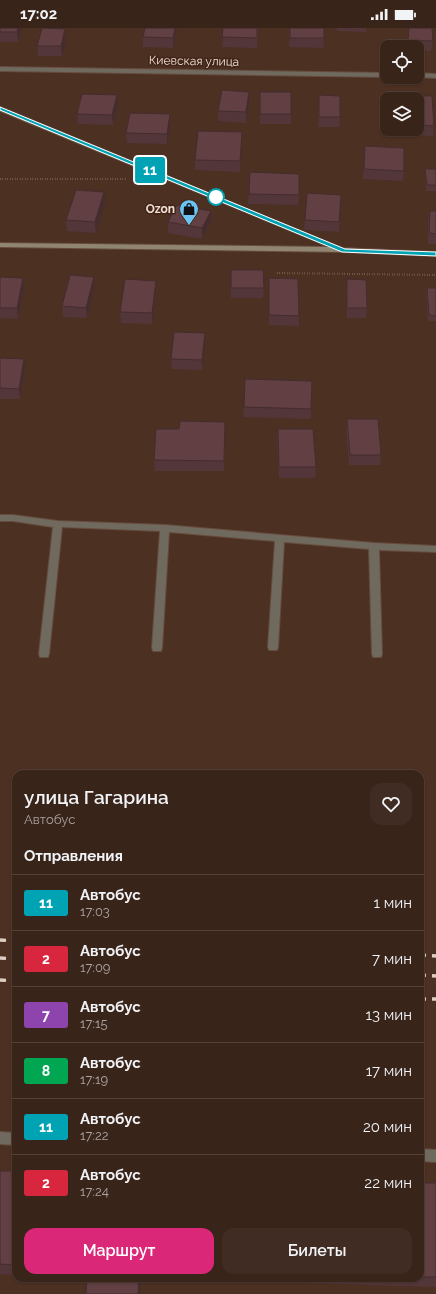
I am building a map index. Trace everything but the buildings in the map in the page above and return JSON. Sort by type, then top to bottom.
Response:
[{"type":"street","name":"Киевская улица","points":[[0,70],[380,75]]},
{"type":"street","points":[[424,75],[436,76]]},
{"type":"street","points":[[0,109],[344,250]]},
{"type":"street","points":[[0,245],[344,250],[436,254]]},
{"type":"street","points":[[0,518],[13,518],[58,524],[165,528],[374,546],[436,549]]},
{"type":"street","points":[[44,654],[58,524]]},
{"type":"street","points":[[157,648],[165,528]]},
{"type":"street","points":[[273,647],[280,538]]},
{"type":"street","points":[[374,546],[377,654]]},
{"type":"street","points":[[0,1138],[12,1139]]},
{"type":"street","points":[[424,1155],[436,1156]]},
{"type":"path","points":[[0,179],[133,179]]},
{"type":"path","points":[[278,273],[436,275]]},
{"type":"railway","points":[[0,940],[12,941]]},
{"type":"railway","points":[[424,955],[436,956]]},
{"type":"railway","points":[[0,958],[12,959]]},
{"type":"railway","points":[[424,975],[436,976]]},
{"type":"railway","points":[[0,980],[12,981]]},
{"type":"railway","points":[[424,999],[436,999]]},
{"type":"bus line","name":"11","points":[[0,109],[344,250],[436,254]]},
{"type":"place","name":"Ozon","points":[[189,226]]}]
